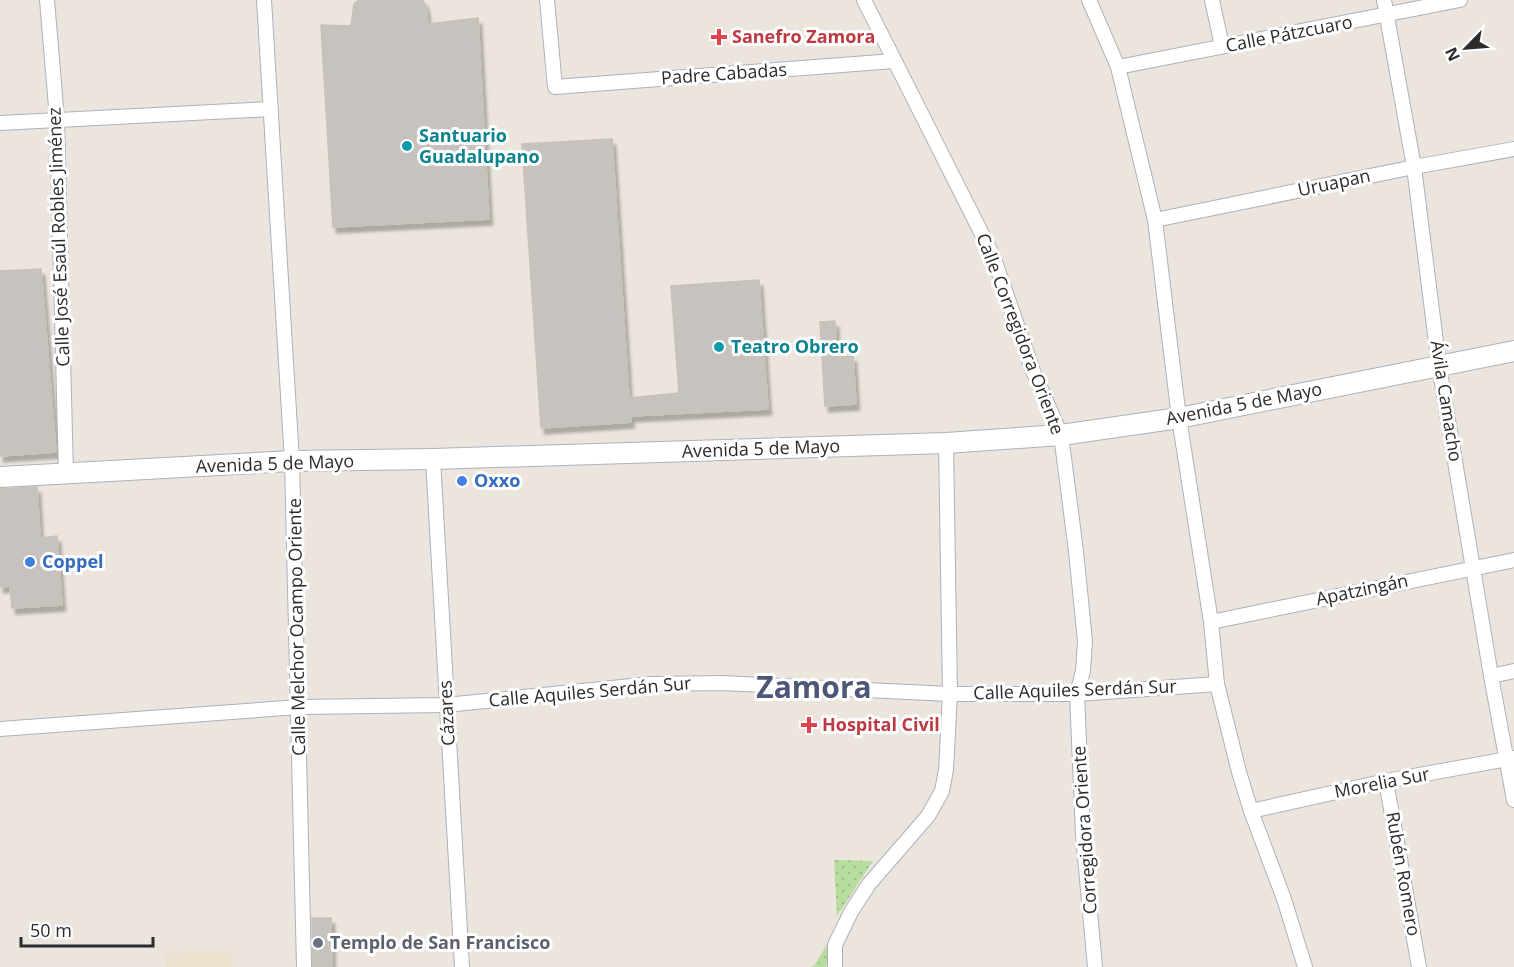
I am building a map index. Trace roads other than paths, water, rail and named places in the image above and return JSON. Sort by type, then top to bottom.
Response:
[{"type":"street","name":"Calle José Esaúl Robles Jiménez","points":[[47,0],[57,119],[66,474]]},
{"type":"street","name":"Calle Melchor Ocampo Oriente","points":[[264,0],[292,461],[304,967]]},
{"type":"street","name":"Padre Cabadas","points":[[547,0],[555,87],[894,61]]},
{"type":"street","name":"Calle Corregidora Oriente","points":[[864,0],[993,256],[1033,371],[1061,435],[1085,641],[1083,671],[1077,694]]},
{"type":"street","points":[[1089,0],[1118,67],[1155,220],[1179,418],[1211,622],[1217,684],[1251,811],[1284,899],[1305,967]]},
{"type":"street","points":[[1212,0],[1222,46]]},
{"type":"street","name":"Ávila Camacho","points":[[1384,0],[1414,167],[1439,366],[1491,676],[1510,758],[1514,800]]},
{"type":"street","name":"Calle Pátzcuaro","points":[[1118,67],[1461,0]]},
{"type":"street","points":[[0,123],[271,109]]},
{"type":"street","name":"Uruapan","points":[[1155,220],[1514,149]]},
{"type":"street","name":"Avenida 5 de Mayo","points":[[0,477],[292,461],[433,459],[946,443],[1061,435],[1179,418],[1514,351]]},
{"type":"street","points":[[835,967],[835,945],[851,912],[868,884],[928,816],[942,790],[946,770],[950,694],[946,443]]},
{"type":"street","name":"Cázares","points":[[433,459],[462,967]]},
{"type":"street","name":"Apatzingán","points":[[1211,622],[1514,560]]},
{"type":"street","points":[[1491,676],[1514,671]]},
{"type":"street","name":"Calle Aquiles Serdán Sur","points":[[0,729],[299,707],[446,705],[651,684],[722,683],[950,694],[1077,694],[1217,684]]},
{"type":"street","name":"Corregidora Oriente","points":[[1077,694],[1083,835],[1095,967]]},
{"type":"street","name":"Morelia Sur","points":[[1251,811],[1386,781],[1510,758]]},
{"type":"street","name":"Rubén Romero","points":[[1386,781],[1419,967]]},
{"type":"place","name":"Sanefro Zamora","points":[[719,37]]},
{"type":"place","name":"Santuario Guadalupano","points":[[407,146]]},
{"type":"place","name":"Teatro Obrero","points":[[719,347]]},
{"type":"place","name":"Oxxo","points":[[462,481]]},
{"type":"place","name":"Coppel","points":[[30,562]]},
{"type":"place","name":"Hospital Civil","points":[[809,725]]},
{"type":"place","name":"Templo de San Francisco","points":[[318,943]]},
{"type":"district","name":"Zamora","points":[[814,688]]}]
